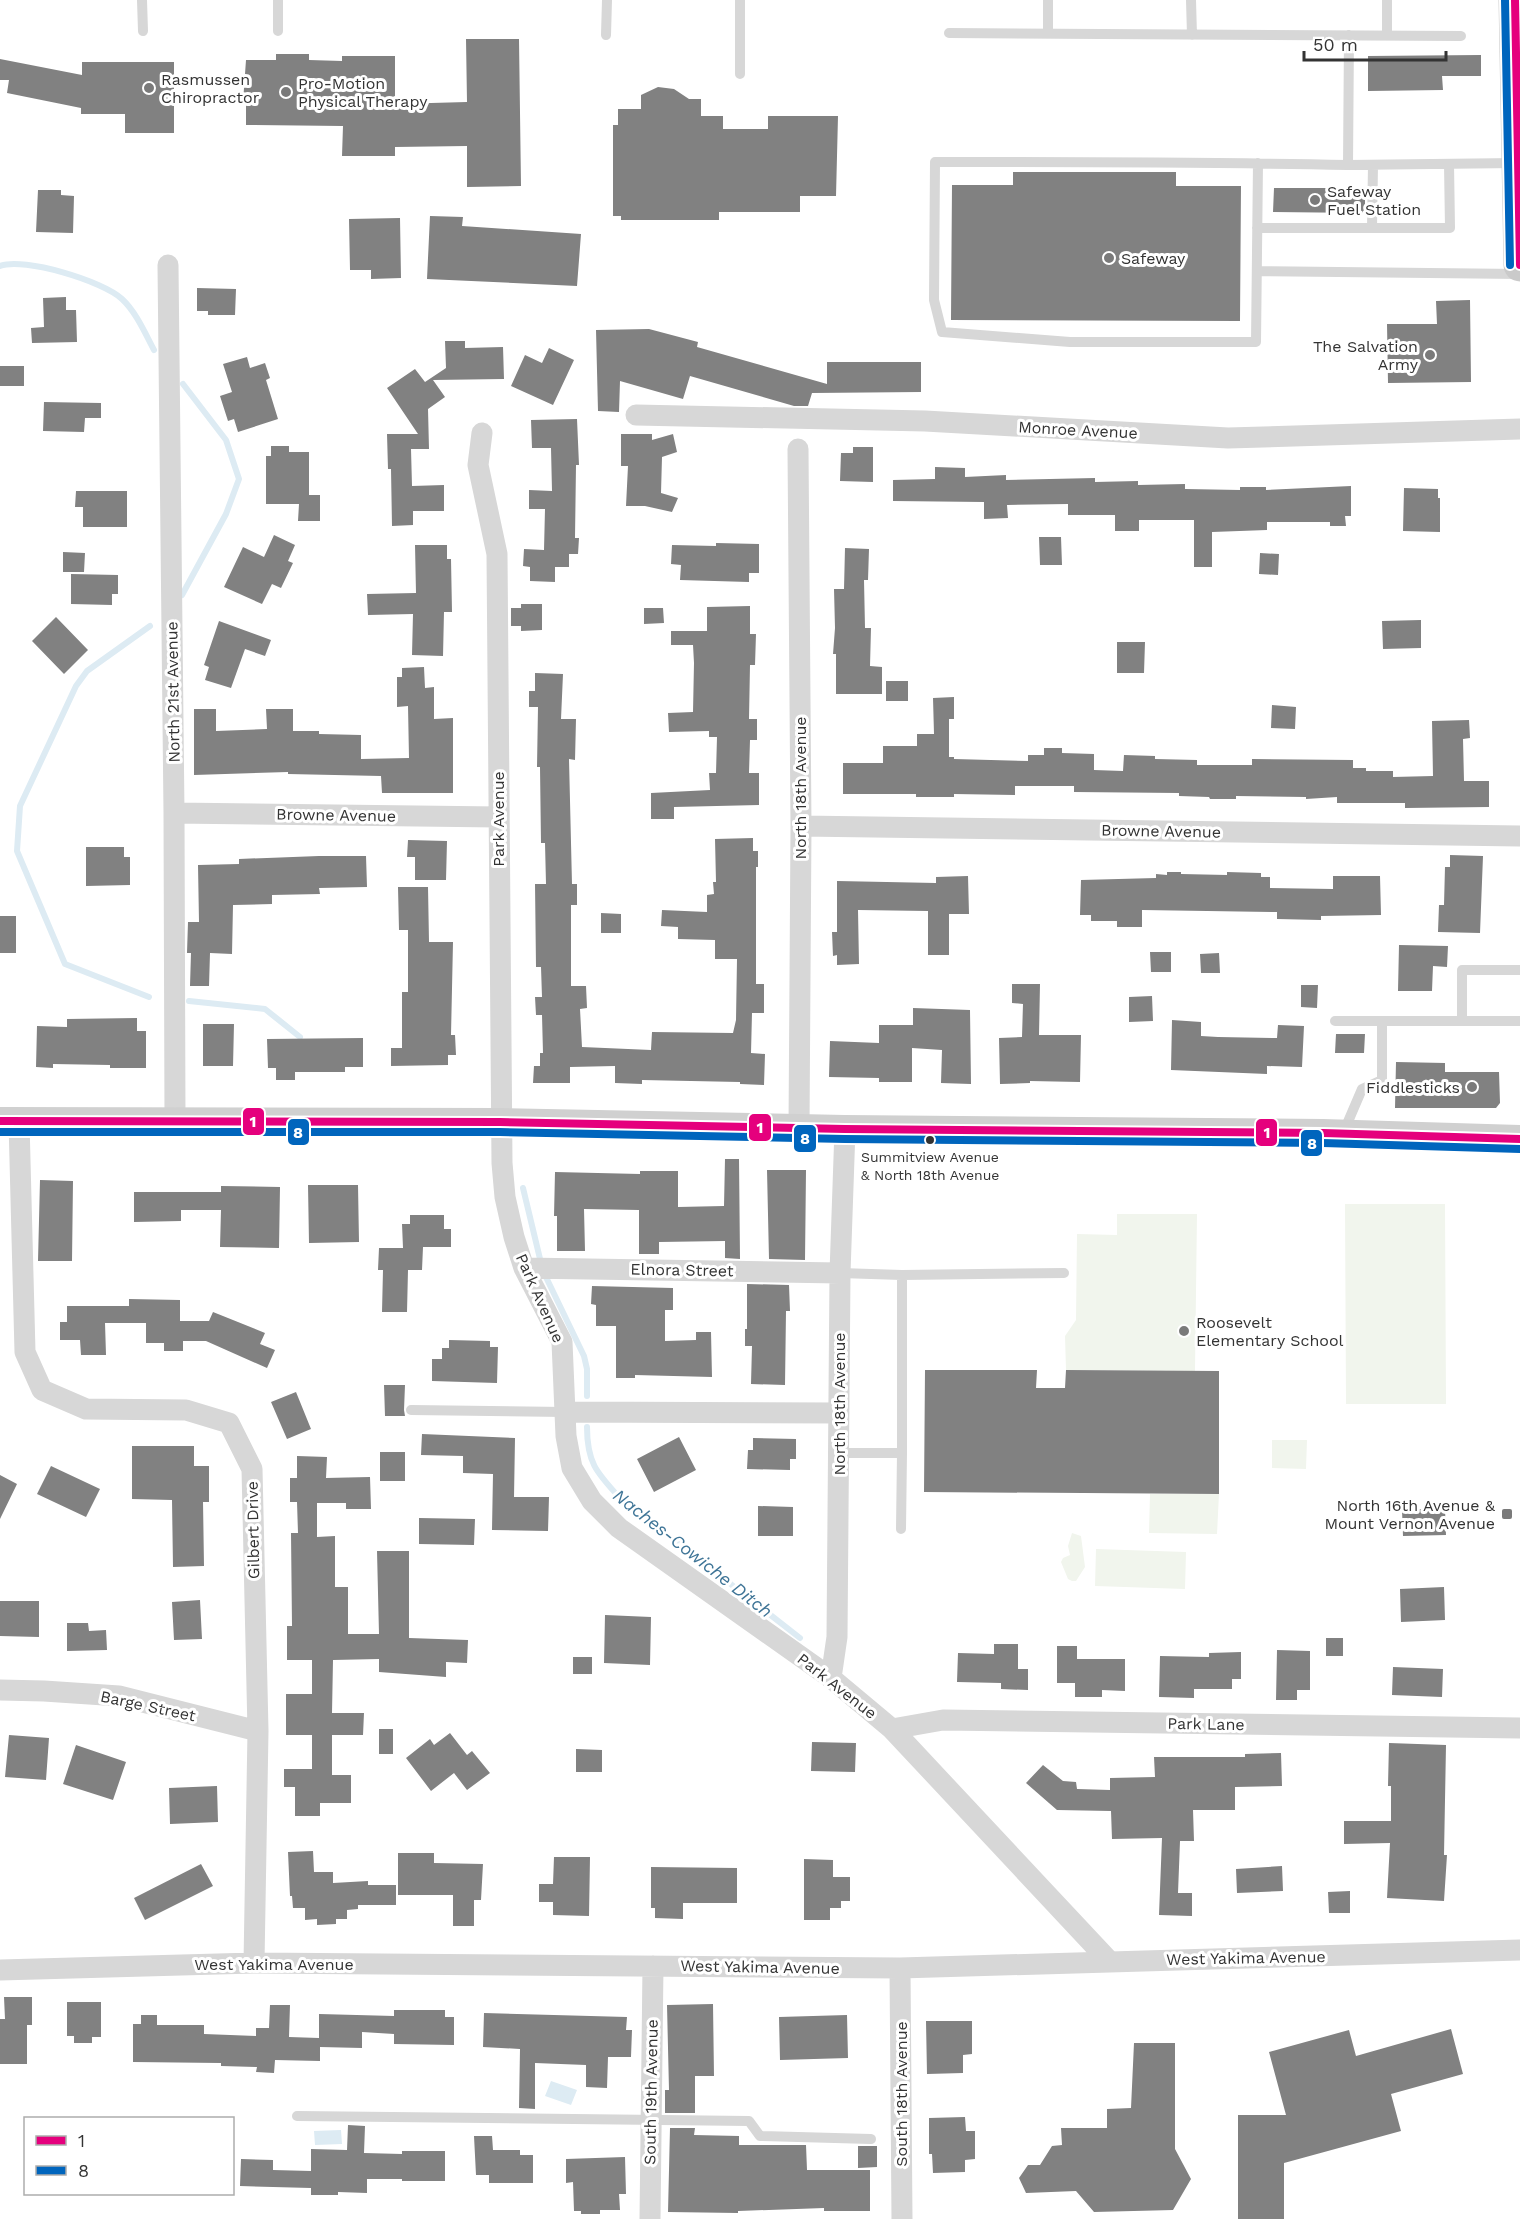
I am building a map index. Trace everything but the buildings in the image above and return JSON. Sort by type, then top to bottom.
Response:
[{"type":"main road","points":[[1515,0],[1520,265]]},
{"type":"main road","points":[[9,1121],[500,1122],[845,1129],[1343,1134],[1520,1139]]},
{"type":"street","name":"North 21st Avenue","points":[[168,265],[175,1120]]},
{"type":"street","name":"Monroe Avenue","points":[[636,415],[925,421],[1228,438],[1520,429]]},
{"type":"street","name":"Park Avenue","points":[[482,433],[478,465],[497,554],[500,1122],[505,1197],[514,1237],[536,1268],[562,1342],[566,1436],[572,1468],[592,1501],[619,1528],[831,1678],[892,1729],[1110,1962]]},
{"type":"street","name":"North 18th Avenue","points":[[798,449],[801,826],[799,1128]]},
{"type":"street","name":"Browne Avenue","points":[[174,813],[498,817]]},
{"type":"street","name":"Browne Avenue","points":[[801,826],[1520,836]]},
{"type":"street","name":"Gilbert Drive","points":[[9,1121],[25,1352],[42,1390],[86,1409],[186,1410],[229,1423],[252,1469],[258,1731],[254,1963]]},
{"type":"street","name":"North 18th Avenue","points":[[831,1678],[837,1637],[840,1273],[845,1129]]},
{"type":"street","name":"Elnora Street","points":[[536,1268],[840,1273]]},
{"type":"street","points":[[565,1412],[839,1413]]},
{"type":"street","name":"Barge Street","points":[[0,1690],[119,1696],[258,1731]]},
{"type":"street","name":"Park Lane","points":[[892,1729],[943,1720],[1520,1728]]},
{"type":"street","name":"West Yakima Avenue","points":[[0,1970],[254,1963],[900,1968],[1520,1950]]},
{"type":"street","name":"South 19th Avenue","points":[[650,2219],[652,1966]]},
{"type":"street","name":"South 18th Avenue","points":[[900,1968],[902,2219]]},
{"type":"lane","points":[[142,0],[143,31]]},
{"type":"lane","points":[[278,0],[278,31]]},
{"type":"lane","points":[[606,34],[607,0]]},
{"type":"lane","points":[[740,0],[740,74]]},
{"type":"lane","points":[[1048,0],[1048,33]]},
{"type":"lane","points":[[1191,0],[1192,34]]},
{"type":"lane","points":[[1387,0],[1387,35]]},
{"type":"lane","points":[[949,33],[1461,36]]},
{"type":"lane","points":[[1348,165],[1349,34]]},
{"type":"lane","points":[[1258,164],[1256,342],[1070,342],[942,332],[934,300],[935,162],[1517,164]]},
{"type":"lane","points":[[1257,228],[1450,228],[1449,164]]},
{"type":"lane","points":[[1372,228],[1373,165]]},
{"type":"lane","points":[[1257,271],[1520,274]]},
{"type":"lane","points":[[1462,1022],[1462,970],[1520,970]]},
{"type":"lane","points":[[1335,1021],[1520,1021]]},
{"type":"lane","points":[[1343,1134],[1362,1089],[1382,1080],[1382,1022]]},
{"type":"lane","points":[[840,1273],[902,1275],[1064,1273]]},
{"type":"lane","points":[[901,1529],[902,1275]]},
{"type":"lane","points":[[411,1410],[565,1412]]},
{"type":"lane","points":[[839,1453],[902,1453]]},
{"type":"lane","points":[[297,2116],[749,2121],[760,2136],[871,2139]]},
{"type":"shaded area","points":[[1345,1204],[1445,1204],[1446,1404],[1346,1404]]},
{"type":"shaded area","points":[[1117,1214],[1197,1214],[1195,1371],[1066,1370],[1065,1336],[1076,1320],[1077,1234],[1117,1235]]},
{"type":"shaded area","points":[[1272,1440],[1307,1440],[1306,1469],[1272,1468]]},
{"type":"shaded area","points":[[1150,1494],[1219,1494],[1217,1534],[1149,1533]]},
{"type":"shaded area","points":[[1072,1533],[1081,1536],[1085,1567],[1076,1581],[1068,1579],[1061,1562],[1063,1558],[1070,1555],[1068,1546]]},
{"type":"shaded area","points":[[1096,1549],[1186,1552],[1185,1589],[1095,1586]]},
{"type":"shaded area","points":[[551,2081],[577,2090],[571,2105],[545,2096]]},
{"type":"shaded area","points":[[341,2130],[342,2144],[315,2145],[314,2131]]},
{"type":"waterway","name":"Naches-Cowiche Ditch","points":[[0,266],[27,265],[63,272],[112,292],[132,310],[154,350]]},
{"type":"waterway","name":"Naches-Cowiche Ditch","points":[[182,595],[226,514],[239,479],[226,440],[183,384]]},
{"type":"waterway","name":"Naches-Cowiche Ditch","points":[[149,997],[65,964],[17,851],[20,806],[76,686],[87,671],[150,626]]},
{"type":"waterway","name":"Naches-Cowiche Ditch","points":[[189,1001],[265,1009],[300,1037]]},
{"type":"waterway","name":"Naches-Cowiche Ditch","points":[[523,1188],[541,1263]]},
{"type":"waterway","name":"Naches-Cowiche Ditch","points":[[544,1273],[584,1356],[587,1369],[587,1396]]},
{"type":"waterway","name":"Naches-Cowiche Ditch","points":[[587,1427],[587,1439],[594,1466],[619,1497],[800,1638]]},
{"type":"transit line","name":"8","points":[[1505,0],[1510,265]]},
{"type":"transit line","name":"1","points":[[1515,0],[1520,265]]},
{"type":"transit line","name":"1","points":[[0,1121],[500,1122],[845,1129],[1323,1133],[1520,1139]]},
{"type":"transit line","name":"8","points":[[0,1132],[500,1132],[845,1139],[1323,1143],[1520,1149]]},
{"type":"place","name":"Rasmussen Chiropractor","points":[[149,88]]},
{"type":"place","name":"Pro-Motion Physical Therapy","points":[[286,92]]},
{"type":"place","name":"Safeway Fuel Station","points":[[1315,200]]},
{"type":"place","name":"Safeway","points":[[1109,258]]},
{"type":"place","name":"The Salvation Army","points":[[1430,355]]},
{"type":"place","name":"Fiddlesticks","points":[[1472,1087]]},
{"type":"place","name":"Summitview Avenue & North 18th Avenue","points":[[930,1140]]},
{"type":"place","name":"Roosevelt Elementary School","points":[[1184,1331]]},
{"type":"place","name":"North 16th Avenue & Mount Vernon Avenue","points":[[1507,1514]]}]
